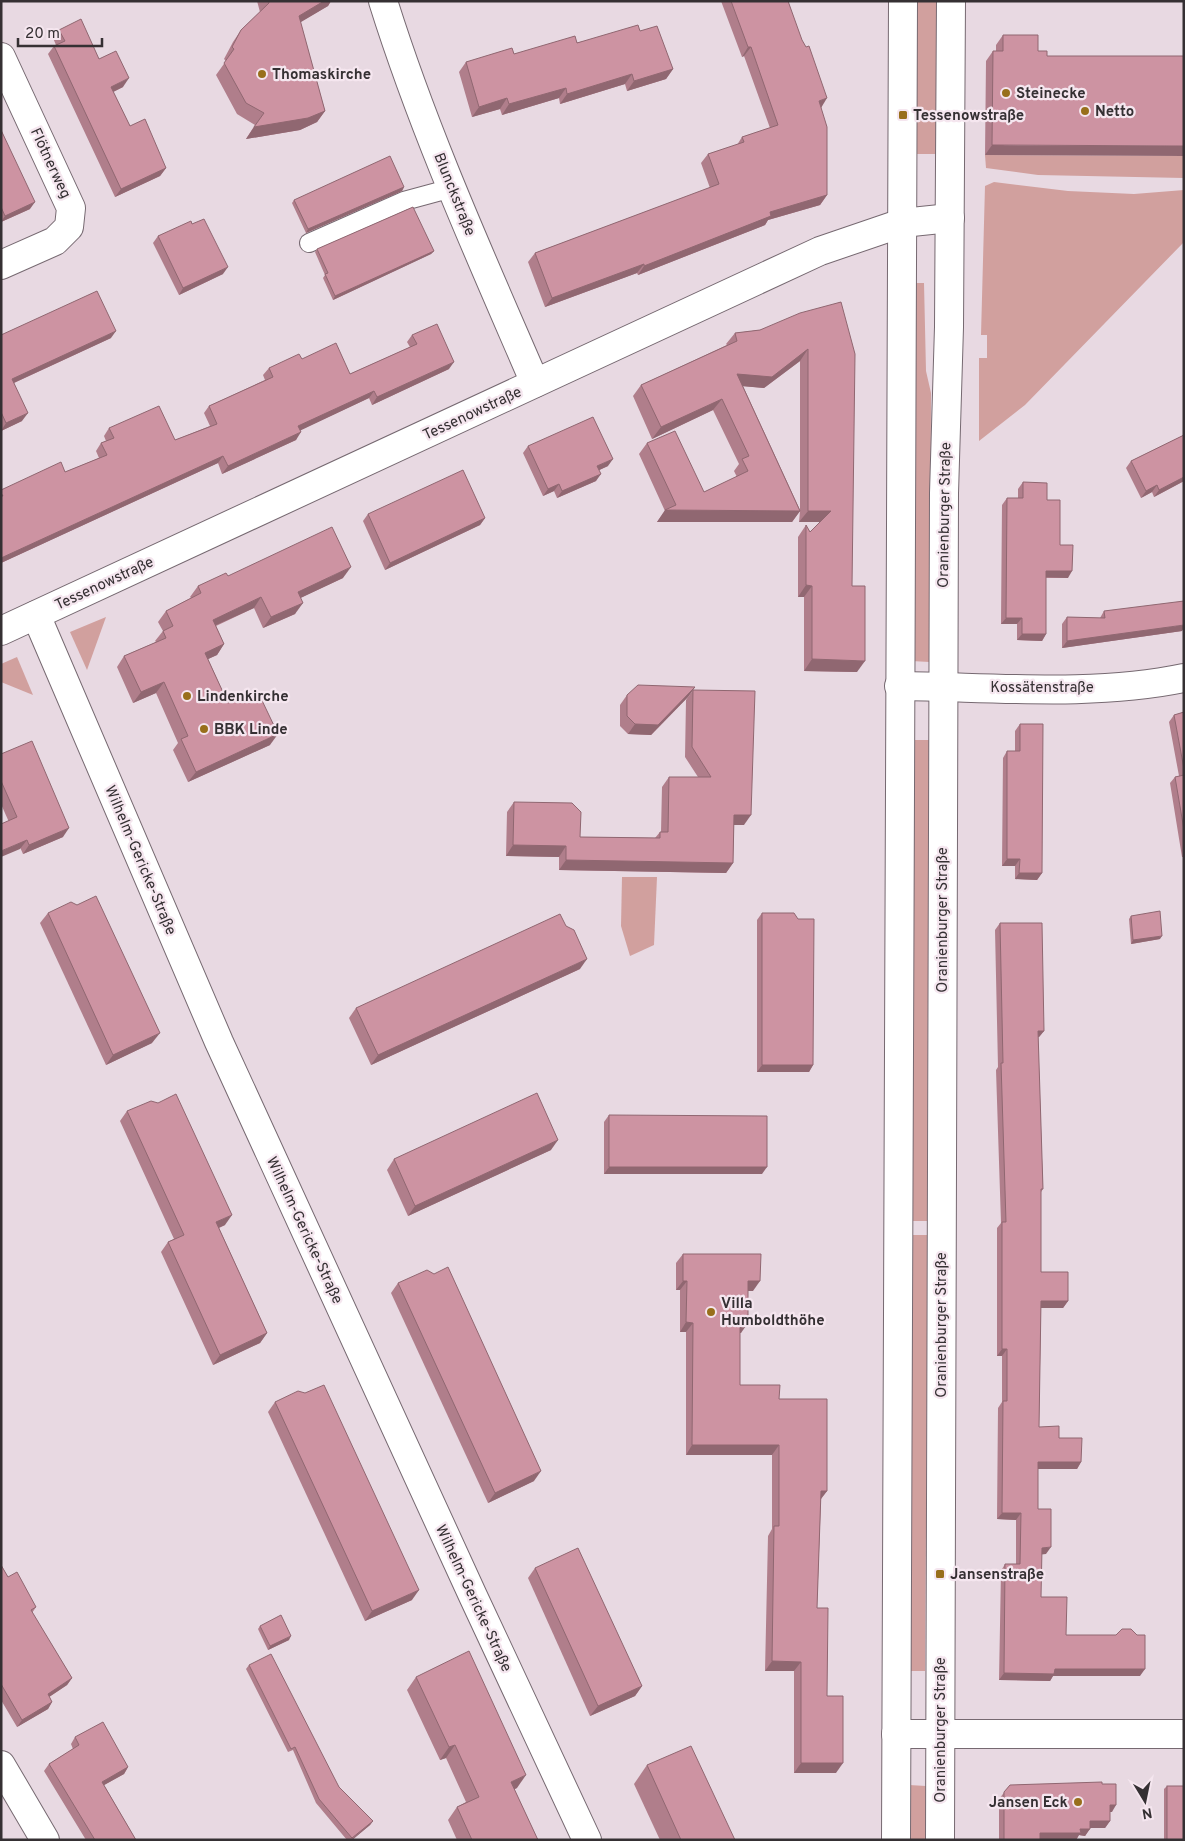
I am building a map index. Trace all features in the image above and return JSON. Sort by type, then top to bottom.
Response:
[{"type":"street","name":"Blunckstraße","points":[[383,1],[399,51],[452,188],[535,383]]},
{"type":"street","points":[[896,1840],[903,1]]},
{"type":"street","name":"Oranienburger Straße","points":[[940,1840],[944,493],[950,218],[951,1]]},
{"type":"street","name":"Flötnerweg","points":[[1,56],[72,208],[69,227],[54,241],[1,265]]},
{"type":"street","name":"Tessenowstraße","points":[[1,631],[820,251],[902,223],[950,218]]},
{"type":"street","name":"Wilhelm-Gericke-Straße","points":[[36,615],[239,1087],[587,1840]]},
{"type":"street","name":"Kossätenstraße","points":[[899,686],[1091,688],[1163,682],[1184,678]]},
{"type":"street","points":[[896,1734],[1184,1734]]},
{"type":"street","points":[[1,1765],[45,1840]]},
{"type":"lane","points":[[309,243],[404,201],[452,188]]},
{"type":"shaded area","points":[[915,1],[938,1],[937,154],[914,154]]},
{"type":"shaded area","points":[[985,155],[1184,156],[1184,178],[1038,175],[986,168]]},
{"type":"shaded area","points":[[994,182],[1068,191],[1134,194],[1184,190],[1184,242],[1025,405],[979,441],[979,358],[987,358],[987,335],[981,335],[985,186]]},
{"type":"shaded area","points":[[912,283],[924,283],[926,371],[931,393],[930,662],[911,661]]},
{"type":"shaded area","points":[[106,617],[87,670],[70,632]]},
{"type":"shaded area","points":[[17,657],[33,695],[1,682],[1,664]]},
{"type":"shaded area","points":[[911,740],[929,740],[927,1221],[909,1221]]},
{"type":"shaded area","points":[[622,877],[657,877],[654,945],[630,956],[621,926]]},
{"type":"shaded area","points":[[910,1235],[928,1235],[925,1671],[909,1671]]},
{"type":"shaded area","points":[[909,1785],[926,1786],[926,1840],[908,1840]]},
{"type":"building","name":"Thomaskirche","points":[[269,1],[324,1],[299,16],[325,111],[308,118],[254,127],[264,113],[246,103],[224,63],[234,49],[232,47],[241,30]]},
{"type":"building","points":[[731,1],[788,1],[802,40],[806,47],[809,46],[827,98],[819,101],[827,127],[827,195],[770,212],[771,216],[644,266],[644,264],[552,298],[535,253],[719,184],[708,154],[744,142],[742,137],[778,125],[751,47],[748,47]]},
{"type":"building","points":[[81,19],[99,59],[116,51],[129,78],[111,87],[130,126],[145,119],[166,168],[121,189],[54,46],[65,41],[59,30]]},
{"type":"building","points":[[638,25],[640,31],[657,26],[673,69],[634,81],[632,74],[567,94],[566,88],[509,104],[507,98],[479,107],[466,62],[512,48],[514,54],[575,36],[577,43]]},
{"type":"building","name":"Netto","points":[[1003,35],[1038,35],[1038,51],[1047,51],[1047,56],[1184,56],[1184,146],[992,145],[993,51],[1003,51]]},
{"type":"building","points":[[1,130],[35,202],[5,216],[1,207]]},
{"type":"building","points":[[390,156],[404,187],[308,229],[294,200]]},
{"type":"building","points":[[413,207],[434,251],[335,296],[325,274],[328,273],[317,249]]},
{"type":"building","points":[[204,219],[228,267],[183,288],[158,236],[191,221],[192,224]]},
{"type":"building","points":[[97,291],[116,331],[12,379],[28,413],[6,423],[1,412],[1,335]]},
{"type":"building","points":[[841,302],[855,354],[852,586],[865,586],[865,661],[812,659],[812,586],[806,585],[806,525],[810,532],[831,511],[808,511],[808,349],[772,377],[737,374],[800,511],[665,510],[676,505],[647,443],[675,431],[704,492],[748,471],[742,459],[749,456],[722,399],[661,427],[641,385],[737,341],[735,333],[760,330],[800,313]]},
{"type":"building","points":[[437,324],[454,362],[377,397],[374,391],[298,426],[301,432],[228,466],[223,456],[1,558],[1,496],[3,496],[1,490],[61,462],[65,472],[107,455],[101,443],[114,438],[109,428],[159,406],[175,440],[217,424],[209,406],[273,377],[269,368],[299,354],[302,359],[336,343],[350,374],[417,344],[412,335]]},
{"type":"building","points":[[593,417],[613,459],[597,466],[601,474],[562,491],[559,484],[548,489],[528,446]]},
{"type":"building","points":[[1184,435],[1184,477],[1159,490],[1157,485],[1146,491],[1131,461]]},
{"type":"building","points":[[463,470],[485,518],[390,563],[368,514]]},
{"type":"building","points":[[1023,482],[1047,483],[1047,500],[1060,500],[1060,545],[1073,545],[1072,571],[1046,571],[1046,634],[1022,634],[1022,618],[1006,618],[1007,498],[1023,498]]},
{"type":"building","points":[[332,527],[351,567],[298,592],[303,603],[271,617],[261,597],[213,620],[224,644],[205,653],[228,703],[257,690],[278,734],[196,772],[181,739],[188,736],[164,682],[141,692],[124,656],[166,638],[163,631],[173,626],[166,611],[201,593],[198,586],[226,573],[228,576]]},
{"type":"building","points":[[1184,601],[1184,625],[1067,641],[1067,617],[1105,618],[1104,611]]},
{"type":"building","points":[[638,685],[695,687],[658,725],[635,724],[627,716],[627,695]]},
{"type":"building","points":[[693,690],[755,691],[751,815],[734,815],[733,863],[566,860],[566,846],[513,845],[514,802],[572,803],[581,812],[580,837],[660,838],[660,832],[668,832],[669,777],[711,777],[692,747]]},
{"type":"building","points":[[1184,712],[1184,769],[1174,715]]},
{"type":"building","points":[[1020,724],[1043,724],[1042,873],[1019,873],[1020,859],[1007,859],[1007,751],[1020,751]]},
{"type":"building","points":[[32,741],[69,828],[29,845],[27,840],[1,851],[1,824],[17,817],[1,781],[1,754]]},
{"type":"building","points":[[1184,775],[1184,830],[1175,777]]},
{"type":"building","points":[[96,896],[160,1033],[113,1055],[48,913],[71,902],[77,905]]},
{"type":"building","points":[[1160,911],[1162,936],[1133,940],[1131,916]]},
{"type":"building","points":[[762,913],[794,913],[798,919],[814,919],[813,1065],[762,1065]]},
{"type":"building","points":[[560,914],[566,926],[574,930],[587,959],[378,1055],[356,1008]]},
{"type":"building","points":[[1000,923],[1042,923],[1044,1031],[1038,1031],[1043,1189],[1041,1189],[1041,1272],[1068,1272],[1068,1301],[1041,1301],[1039,1427],[1059,1426],[1059,1438],[1082,1438],[1081,1462],[1038,1462],[1038,1509],[1051,1509],[1051,1547],[1042,1548],[1041,1597],[1067,1597],[1066,1635],[1116,1635],[1122,1629],[1131,1629],[1137,1635],[1145,1635],[1145,1669],[1055,1669],[1054,1674],[1004,1673],[1005,1564],[1020,1564],[1021,1513],[1002,1513],[1003,1401],[1007,1401],[1007,1349],[1002,1349],[1002,1222],[1006,1222],[1001,1063],[1003,1063]]},
{"type":"building","points":[[537,1093],[558,1140],[415,1206],[394,1159]]},
{"type":"building","points":[[176,1094],[232,1215],[216,1222],[267,1333],[220,1355],[168,1242],[184,1235],[127,1111],[151,1101],[158,1103]]},
{"type":"building","points":[[609,1115],[767,1116],[767,1167],[609,1167]]},
{"type":"building","points":[[683,1254],[761,1254],[760,1281],[748,1281],[748,1323],[740,1323],[740,1385],[780,1385],[779,1399],[827,1399],[827,1491],[821,1491],[817,1608],[828,1608],[827,1696],[843,1696],[843,1763],[801,1763],[801,1662],[772,1661],[774,1526],[779,1526],[779,1445],[692,1445],[693,1323],[686,1322],[687,1281],[683,1281]]},
{"type":"building","points":[[448,1267],[541,1471],[495,1493],[398,1283],[427,1270],[434,1274]]},
{"type":"building","points":[[324,1385],[419,1590],[372,1611],[275,1402],[298,1391],[305,1393]]},
{"type":"building","points":[[578,1548],[642,1686],[598,1706],[535,1568]]},
{"type":"building","points":[[1,1565],[8,1577],[17,1572],[36,1607],[31,1610],[72,1678],[48,1694],[52,1702],[22,1720],[1,1684]]},
{"type":"building","points":[[281,1615],[291,1636],[270,1646],[260,1626]]},
{"type":"building","points":[[469,1651],[526,1775],[511,1782],[538,1840],[472,1840],[457,1807],[479,1797],[455,1745],[449,1747],[416,1677]]},
{"type":"building","points":[[271,1654],[339,1787],[373,1821],[352,1838],[319,1799],[295,1747],[291,1749],[249,1665]]},
{"type":"building","points":[[103,1722],[128,1767],[102,1782],[136,1840],[95,1840],[49,1764],[79,1745],[75,1737]]},
{"type":"building","points":[[691,1746],[735,1840],[681,1840],[647,1765]]},
{"type":"building","points":[[1102,1782],[1102,1784],[1116,1784],[1116,1805],[1110,1805],[1110,1821],[1090,1821],[1090,1829],[1080,1829],[1081,1833],[1040,1833],[1040,1840],[1004,1840],[1004,1792],[1010,1785]]},
{"type":"building","points":[[1167,1786],[1184,1786],[1184,1840],[1167,1840]]},
{"type":"place","name":"Thomaskirche","points":[[262,74]]},
{"type":"place","name":"Steinecke","points":[[1006,93]]},
{"type":"place","name":"Netto","points":[[1085,111]]},
{"type":"place","name":"Tessenowstraße","points":[[903,115]]},
{"type":"place","name":"Lindenkirche","points":[[187,696]]},
{"type":"place","name":"BBK Linde","points":[[204,729]]},
{"type":"place","name":"Villa Humboldthöhe","points":[[711,1312]]},
{"type":"place","name":"Jansenstraße","points":[[940,1574]]},
{"type":"place","name":"Jansen Eck","points":[[1078,1802]]}]
